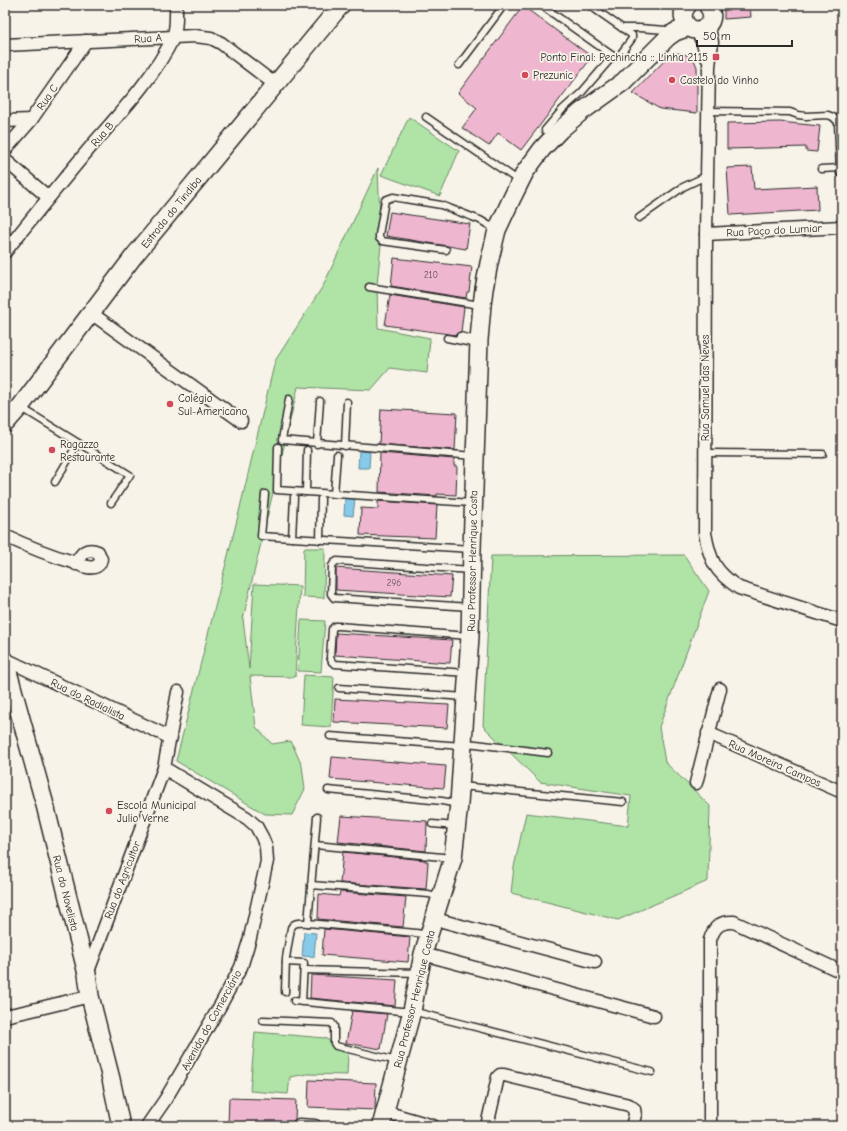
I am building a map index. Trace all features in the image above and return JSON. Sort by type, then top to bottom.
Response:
[{"type":"street","name":"Rua B","points":[[5,252],[48,197],[133,97],[160,61],[173,37],[176,26],[176,5]]},
{"type":"street","name":"Estrada do Tindiba","points":[[5,424],[20,407],[134,256],[341,5]]},
{"type":"street","points":[[686,7],[683,14],[685,23],[703,17]]},
{"type":"street","name":"Rua Professor Henrique Costa","points":[[653,51],[673,20],[686,7]]},
{"type":"street","name":"Rua Professor Henrique Costa","points":[[383,1119],[412,1011],[423,954],[453,858],[459,804],[470,636],[479,342],[482,305],[489,263],[497,230],[525,172],[542,149],[560,130],[581,112],[623,82],[668,37],[703,17]]},
{"type":"street","name":"Rua Samuel das Neves","points":[[703,17],[712,42],[709,66],[706,176],[705,533],[708,550],[715,566],[726,580],[739,588],[842,621]]},
{"type":"street","name":"Rua A","points":[[5,45],[195,36],[211,38],[221,43],[276,85]]},
{"type":"street","name":"Rua C","points":[[5,150],[31,120],[86,41]]},
{"type":"street","points":[[5,121],[31,120]]},
{"type":"street","points":[[5,160],[48,197]]},
{"type":"street","name":"Rua Paço do Lumiar","points":[[706,234],[842,227]]},
{"type":"street","points":[[91,313],[241,422]]},
{"type":"street","points":[[5,536],[36,550],[76,564]]},
{"type":"street","name":"Rua do Radialista","points":[[5,660],[170,738]]},
{"type":"street","name":"Rua do Novelista","points":[[5,660],[45,805],[87,974],[90,996],[121,1126]]},
{"type":"street","points":[[696,783],[720,689]]},
{"type":"street","name":"Rua do Agricultor","points":[[87,974],[164,768],[178,692]]},
{"type":"street","name":"Rua Moreira Campos","points":[[708,733],[842,792]]},
{"type":"street","name":"Avenida do Comerciário","points":[[147,1126],[169,1094],[241,967],[250,938],[268,861],[266,847],[256,826],[247,818],[164,768]]},
{"type":"street","points":[[435,919],[595,962]]},
{"type":"street","points":[[712,1125],[709,1088],[710,940],[712,931],[727,921],[734,922],[842,972]]},
{"type":"street","points":[[423,954],[654,1016]]},
{"type":"street","points":[[5,1016],[28,1012],[90,996]]},
{"type":"street","points":[[487,1126],[498,1077],[500,1075],[504,1075],[629,1104],[634,1109],[635,1115],[632,1126]]},
{"type":"street","points":[[383,1119],[433,1126]]},
{"type":"street","points":[[299,1125],[314,1126]]},
{"type":"lane","points":[[459,64],[504,5]]},
{"type":"lane","points":[[541,5],[614,57],[619,56],[632,38],[632,35],[589,5]]},
{"type":"lane","points":[[660,5],[686,7]]},
{"type":"lane","points":[[622,28],[666,30]]},
{"type":"lane","points":[[545,130],[562,109],[582,92],[613,56]]},
{"type":"lane","points":[[708,111],[790,112],[806,116],[828,115],[833,117],[838,122],[841,170],[822,169]]},
{"type":"lane","points":[[426,117],[520,181]]},
{"type":"lane","points":[[639,218],[683,186],[706,176]]},
{"type":"lane","points":[[446,250],[382,241],[378,235],[385,200],[393,197],[441,205],[480,220],[497,230]]},
{"type":"lane","points":[[369,287],[482,305]]},
{"type":"lane","points":[[460,336],[479,342]]},
{"type":"lane","points":[[447,338],[479,342]]},
{"type":"lane","points":[[289,399],[282,440],[475,456]]},
{"type":"lane","points":[[317,444],[320,401]]},
{"type":"lane","points":[[345,446],[347,402]]},
{"type":"lane","points":[[20,407],[130,475],[111,503]]},
{"type":"lane","points":[[55,482],[78,443]]},
{"type":"lane","points":[[278,447],[277,490],[474,503]]},
{"type":"lane","points":[[306,492],[307,450]]},
{"type":"lane","points":[[705,453],[823,454]]},
{"type":"lane","points":[[334,494],[337,455]]},
{"type":"lane","points":[[265,494],[261,536],[472,549]]},
{"type":"lane","points":[[292,538],[294,497]]},
{"type":"lane","points":[[320,540],[322,499]]},
{"type":"lane","points":[[471,607],[334,598],[331,594],[332,566],[337,561],[472,570]]},
{"type":"lane","points":[[468,673],[335,664],[332,662],[330,657],[330,650],[332,629],[335,626],[470,636]]},
{"type":"lane","points":[[339,688],[466,698]]},
{"type":"lane","points":[[330,736],[463,745],[476,744],[548,754]]},
{"type":"lane","points":[[460,786],[623,802]]},
{"type":"lane","points":[[328,790],[459,804]]},
{"type":"lane","points":[[308,923],[317,817]]},
{"type":"lane","points":[[432,824],[456,826]]},
{"type":"lane","points":[[315,845],[453,858]]},
{"type":"lane","points":[[312,885],[429,894],[441,897]]},
{"type":"lane","points":[[285,992],[286,962],[292,925],[294,923],[416,933],[428,936]]},
{"type":"lane","points":[[286,962],[304,963],[302,1002]]},
{"type":"lane","points":[[304,970],[408,974],[420,973]]},
{"type":"lane","points":[[294,1001],[412,1011],[652,1072]]},
{"type":"lane","points":[[263,1020],[332,1023],[334,1026],[334,1042],[336,1046],[398,1062]]},
{"type":"green space","points":[[409,117],[459,151],[440,196],[381,175]]},
{"type":"green space","points":[[378,168],[381,245],[377,285],[378,328],[430,338],[427,373],[390,368],[371,390],[298,387],[243,619],[249,669],[254,584],[300,586],[295,677],[250,676],[256,727],[272,744],[291,741],[302,766],[305,789],[292,815],[265,814],[176,761],[238,516],[275,361],[323,286]]},
{"type":"green space","points":[[304,548],[325,548],[324,598],[303,597]]},
{"type":"green space","points":[[684,555],[709,591],[659,727],[665,762],[710,806],[708,881],[618,920],[511,893],[514,867],[526,813],[628,826],[631,796],[540,782],[483,726],[491,556]]},
{"type":"green space","points":[[301,620],[325,621],[321,672],[298,671]]},
{"type":"green space","points":[[304,675],[334,677],[331,727],[301,725]]},
{"type":"green space","points":[[255,1032],[325,1038],[348,1053],[347,1075],[307,1074],[290,1077],[288,1094],[250,1091]]},
{"type":"water","points":[[359,451],[370,452],[369,468],[358,468]]},
{"type":"water","points":[[345,498],[355,499],[353,516],[344,515]]},
{"type":"water","points":[[304,932],[316,933],[314,957],[302,956]]},
{"type":"building","points":[[724,5],[750,5],[751,17],[724,19]]},
{"type":"building","name":"Prezunic","points":[[523,6],[592,57],[521,150],[498,133],[489,146],[462,128],[477,108],[458,93]]},
{"type":"building","name":"Castelo do Vinho","points":[[677,53],[687,55],[694,60],[697,67],[697,113],[660,109],[633,93],[668,57]]},
{"type":"building","points":[[780,122],[820,126],[817,152],[806,151],[806,147],[727,149],[727,123]]},
{"type":"building","points":[[752,167],[754,189],[817,186],[818,210],[730,215],[727,168]]},
{"type":"building","points":[[390,212],[470,224],[466,249],[386,236]]},
{"type":"building","points":[[394,258],[472,267],[469,292],[467,292],[466,298],[391,286]]},
{"type":"building","points":[[390,295],[464,307],[461,332],[457,333],[456,335],[385,325]]},
{"type":"building","points":[[381,409],[457,413],[455,450],[379,444]]},
{"type":"building","points":[[380,453],[454,459],[454,466],[457,466],[456,495],[437,494],[437,496],[379,492]]},
{"type":"building","points":[[378,501],[437,505],[435,538],[360,535],[361,508],[378,509]]},
{"type":"building","points":[[336,568],[452,576],[450,597],[336,590]]},
{"type":"building","points":[[336,633],[452,640],[450,663],[335,655]]},
{"type":"building","points":[[335,699],[449,705],[447,728],[334,722]]},
{"type":"building","points":[[332,757],[446,766],[444,788],[330,779]]},
{"type":"building","points":[[341,816],[427,821],[426,851],[338,842]]},
{"type":"building","points":[[343,852],[425,860],[428,862],[426,889],[340,883]]},
{"type":"building","points":[[340,892],[406,897],[403,927],[318,919],[319,894],[339,896]]},
{"type":"building","points":[[324,929],[410,937],[408,962],[322,955]]},
{"type":"building","points":[[311,975],[397,980],[395,1006],[310,998]]},
{"type":"building","points":[[352,1011],[387,1014],[381,1049],[346,1043]]},
{"type":"building","points":[[309,1080],[376,1083],[375,1110],[308,1107]]},
{"type":"building","points":[[229,1098],[296,1100],[295,1119],[292,1126],[228,1125]]},
{"type":"place","name":"Ponto Final: Pechincha :: Linha 2115","points":[[716,57]]},
{"type":"place","name":"Prezunic","points":[[525,75]]},
{"type":"place","name":"Castelo do Vinho","points":[[672,80]]},
{"type":"place","name":"Colégio Sul-Americano","points":[[170,404]]},
{"type":"place","name":"Ragazzo Restaurante","points":[[52,450]]},
{"type":"place","name":"Escola Municipal Julio Verne","points":[[109,811]]}]
